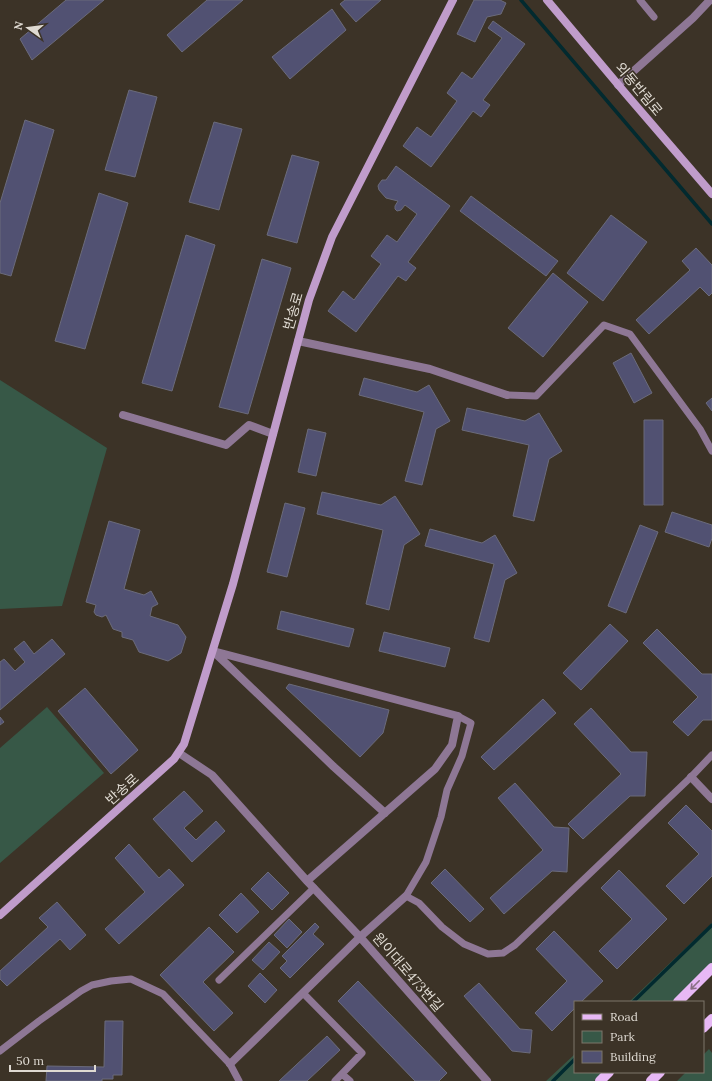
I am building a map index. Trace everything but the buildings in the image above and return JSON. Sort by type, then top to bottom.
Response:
[{"type":"main road","points":[[679,1001],[712,968]]},
{"type":"main road","points":[[704,1027],[712,1019]]},
{"type":"main road","points":[[600,1081],[608,1073]]},
{"type":"main road","points":[[650,1081],[659,1073]]},
{"type":"street","name":"반송로","points":[[0,915],[174,759],[184,744],[233,584],[309,300],[332,237],[453,0]]},
{"type":"street","name":"외동반림로","points":[[547,0],[712,194]]},
{"type":"street","points":[[618,85],[710,0]]},
{"type":"street","points":[[298,341],[430,369],[507,395]]},
{"type":"street","points":[[123,415],[226,445],[248,425],[273,434]]},
{"type":"street","points":[[213,651],[458,716],[452,745],[435,769],[307,881]]},
{"type":"street","points":[[213,651],[334,767],[385,813]]},
{"type":"street","name":"원이대로473번길","points":[[179,753],[212,775],[307,881],[360,937],[487,1081]]},
{"type":"street","points":[[691,777],[712,799]]},
{"type":"street","points":[[230,1064],[360,937],[406,896]]},
{"type":"lane","points":[[640,0],[654,17]]},
{"type":"lane","points":[[507,395],[536,396],[604,325],[630,334],[700,429],[712,452]]},
{"type":"lane","points":[[458,716],[471,723],[462,756],[447,790],[441,817],[426,862],[406,896],[419,903],[442,927],[464,944],[488,954],[503,953],[515,945],[691,777],[712,754]]},
{"type":"lane","points":[[219,980],[314,888]]},
{"type":"lane","points":[[0,1050],[81,991],[92,985],[132,979],[163,994],[230,1064],[239,1081]]},
{"type":"lane","points":[[303,993],[362,1053],[335,1081]]},
{"type":"lane","points":[[342,1074],[350,1081]]},
{"type":"green space","points":[[0,380],[107,448],[62,606],[0,609]]},
{"type":"green space","points":[[47,707],[104,773],[0,863],[0,748]]},
{"type":"green space","points":[[712,923],[712,963],[674,1001],[630,1001]]},
{"type":"green space","points":[[709,1049],[712,1053],[712,1081],[677,1081],[685,1073],[704,1073],[704,1054]]},
{"type":"green space","points":[[574,1055],[574,1073],[602,1073],[594,1081],[546,1081]]},
{"type":"waterway","points":[[521,0],[712,224]]},
{"type":"waterway","points":[[634,1001],[712,925]]},
{"type":"waterway","points":[[553,1081],[574,1060]]}]
